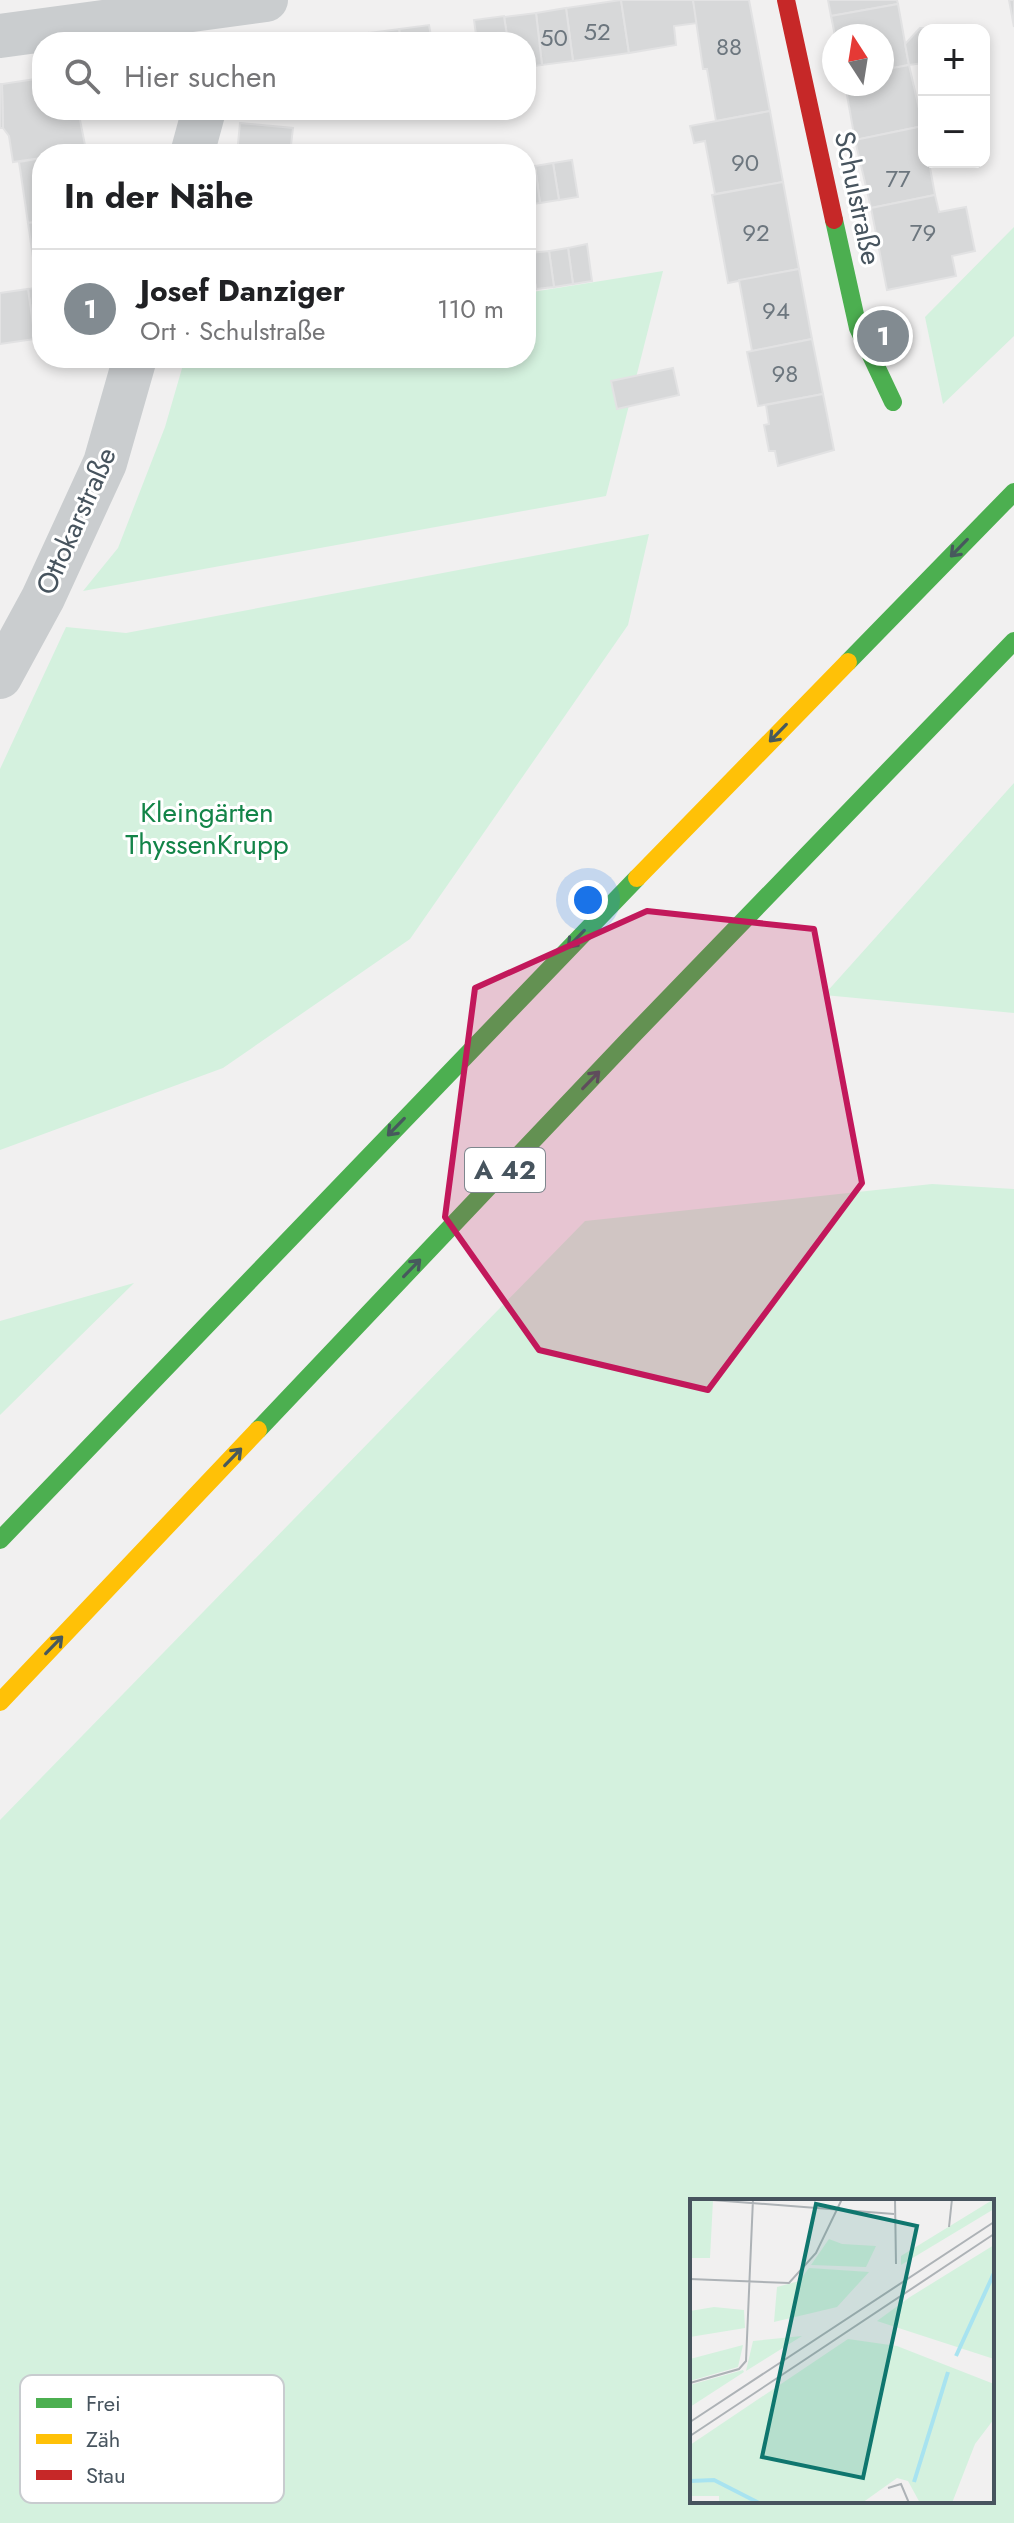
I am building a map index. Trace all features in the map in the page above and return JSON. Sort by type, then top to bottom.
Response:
[{"type":"main road","name":"Schulstraße","points":[[786,0],[858,328],[893,402]]},
{"type":"main road","points":[[0,1540],[562,954],[1014,492]]},
{"type":"main road","name":"A 42","points":[[0,1702],[621,1047],[1014,641]]},
{"type":"street","points":[[43,32],[216,16],[266,0]]},
{"type":"street","points":[[0,36],[32,33]]},
{"type":"street","points":[[195,144],[201,120]]},
{"type":"street","name":"Ottokarstraße","points":[[0,677],[43,598],[105,463],[132,368]]},
{"type":"highlighted area","points":[[647,911],[814,929],[862,1183],[708,1390],[539,1350],[445,1217],[475,988]]},
{"type":"green space","points":[[1014,227],[1014,336],[943,404],[925,317]]},
{"type":"green space","points":[[663,271],[606,496],[83,591],[118,548],[165,427],[182,368],[536,368],[536,291]]},
{"type":"green space","name":"Kleingärten ThyssenKrupp","points":[[649,534],[628,625],[410,939],[223,1068],[0,1150],[0,769],[66,627],[126,633]]},
{"type":"green space","points":[[1014,783],[1014,1013],[824,995]]},
{"type":"green space","points":[[932,1184],[1014,1189],[1014,2523],[0,2523],[0,1820],[585,1221]]},
{"type":"green space","points":[[134,1283],[0,1415],[0,1321]]},
{"type":"building","points":[[621,0],[629,53],[573,61],[566,8]]},
{"type":"building","points":[[621,0],[693,0],[698,23],[674,26],[676,45],[629,53]]},
{"type":"building","points":[[693,0],[749,0],[770,111],[716,121],[707,69],[703,69]]},
{"type":"building","points":[[828,0],[897,0],[898,4],[831,16]]},
{"type":"building","points":[[1009,0],[1014,0],[1014,27]]},
{"type":"building","points":[[898,4],[909,65],[894,68],[894,24],[833,24],[831,16]]},
{"type":"building","points":[[566,8],[573,61],[542,65],[536,13]]},
{"type":"building","points":[[536,13],[542,65],[536,66],[536,32],[506,32],[504,17]]},
{"type":"building","points":[[504,16],[506,32],[476,32],[474,20]]},
{"type":"building","points":[[429,25],[430,32],[399,32],[399,29]]},
{"type":"building","points":[[918,30],[918,64],[909,65],[905,44]]},
{"type":"building","points":[[909,65],[918,104],[918,127],[855,140],[847,96],[894,96],[894,68]]},
{"type":"building","points":[[32,80],[32,120],[80,120],[85,144],[32,144],[32,159],[13,162],[9,136],[3,128],[2,84]]},
{"type":"building","points":[[2,84],[3,128],[0,128]]},
{"type":"building","points":[[770,111],[783,182],[715,194],[705,141],[694,143],[690,126]]},
{"type":"building","points":[[240,123],[293,128],[291,144],[238,144]]},
{"type":"building","points":[[918,127],[918,168],[930,168],[935,195],[871,208],[855,140]]},
{"type":"building","points":[[32,160],[32,222],[28,223],[19,162]]},
{"type":"building","points":[[572,160],[578,197],[559,200],[553,163]]},
{"type":"building","points":[[553,163],[559,200],[540,203],[536,166]]},
{"type":"building","points":[[536,173],[540,203],[536,204]]},
{"type":"building","points":[[783,182],[799,269],[728,283],[712,195]]},
{"type":"building","points":[[935,195],[939,212],[966,207],[975,251],[952,256],[956,276],[887,290],[871,208]]},
{"type":"building","points":[[32,222],[32,250],[28,223]]},
{"type":"building","points":[[587,244],[592,281],[573,284],[568,248]]},
{"type":"building","points":[[568,248],[573,284],[554,287],[549,251]]},
{"type":"building","points":[[549,251],[554,287],[536,289],[536,252]]},
{"type":"building","points":[[799,269],[812,339],[752,351],[739,280]]},
{"type":"building","points":[[32,288],[32,318],[28,289]]},
{"type":"building","points":[[28,289],[32,339],[0,344],[0,293]]},
{"type":"building","points":[[812,339],[823,394],[758,406],[747,352]]},
{"type":"building","points":[[673,368],[679,395],[617,409],[611,381]]},
{"type":"building","points":[[823,394],[834,450],[778,466],[775,451],[769,451],[764,425],[769,424],[766,405]]},
{"type":"traffic: fast","points":[[834,220],[858,328],[893,402]]},
{"type":"traffic: fast","points":[[848,662],[1014,492]]},
{"type":"traffic: fast","points":[[258,1430],[632,1036],[1014,641]]},
{"type":"traffic: fast","points":[[0,1540],[637,878]]},
{"type":"traffic: slow","points":[[637,878],[848,662]]},
{"type":"traffic: slow","points":[[0,1702],[258,1430]]},
{"type":"traffic: jam","points":[[786,0],[834,220]]},
{"type":"place","name":"Josef Danziger","points":[[883,336]]}]
